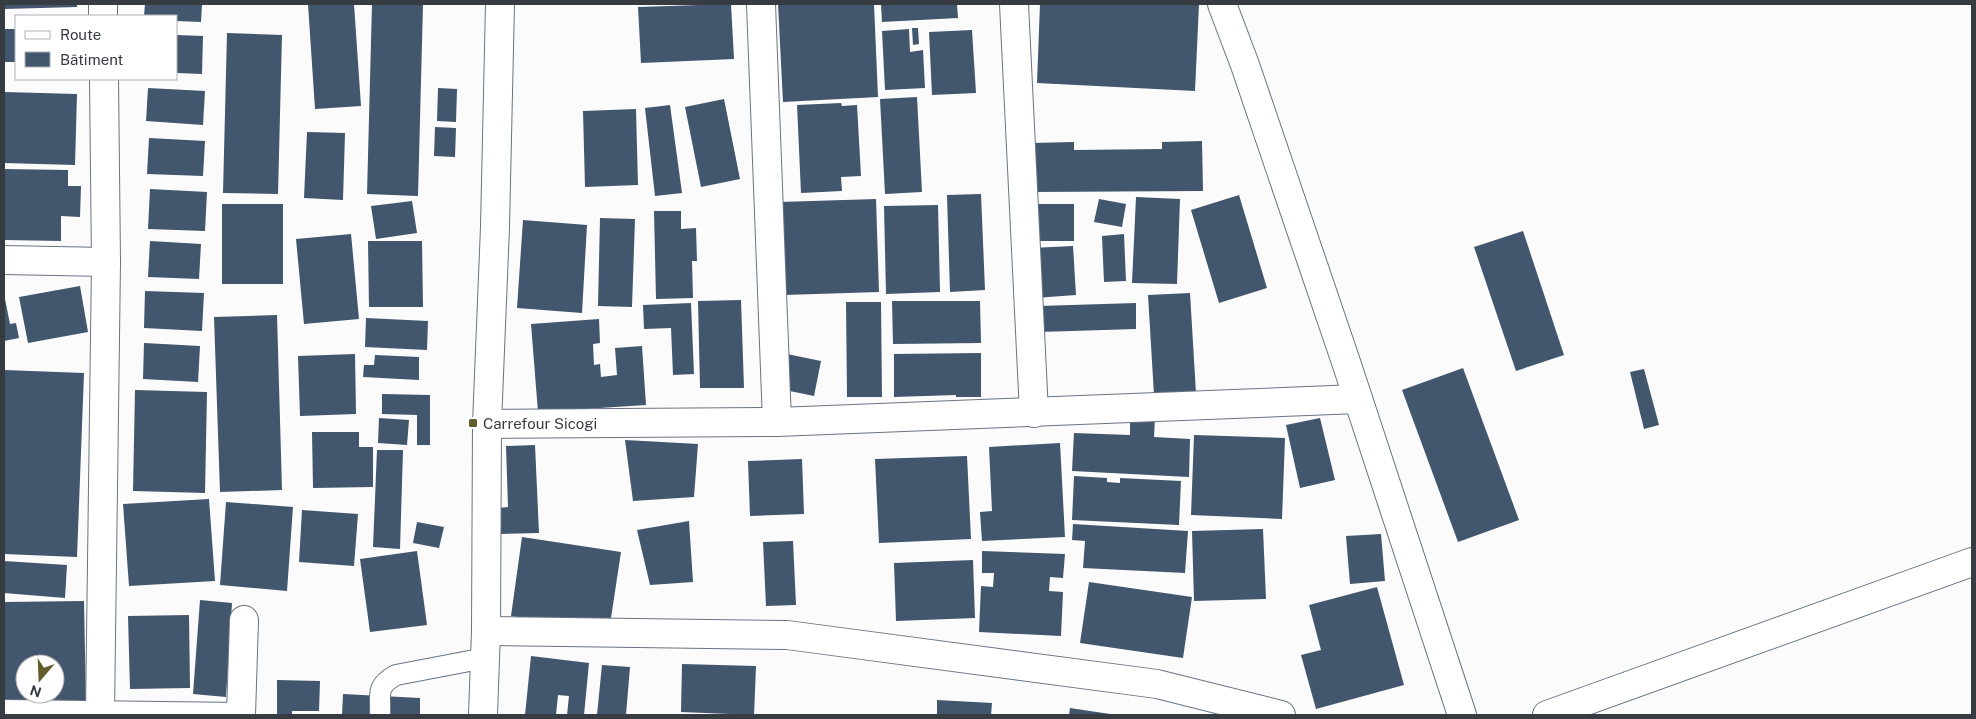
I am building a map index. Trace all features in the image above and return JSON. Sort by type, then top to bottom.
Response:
[{"type":"street","points":[[483,715],[487,424],[495,227],[500,4]]},
{"type":"street","points":[[761,4],[777,422]]},
{"type":"street","points":[[1014,4],[1034,413]]},
{"type":"street","points":[[1222,4],[1245,65],[1358,399],[1462,715]]},
{"type":"street","points":[[100,713],[106,262],[104,80]]},
{"type":"street","points":[[4,260],[106,262]]},
{"type":"street","points":[[487,424],[777,422],[1358,399]]},
{"type":"street","points":[[1547,715],[1972,562]]},
{"type":"street","points":[[241,714],[244,620]]},
{"type":"street","points":[[485,644],[786,635],[1157,684],[1281,715]]},
{"type":"lane","points":[[380,715],[381,687],[384,682],[485,644]]},
{"type":"lane","points":[[4,710],[241,714]]},
{"type":"building","points":[[4,4],[77,4],[77,7],[4,9]]},
{"type":"building","points":[[145,4],[202,4],[201,22],[178,21],[178,15],[144,15]]},
{"type":"building","points":[[308,4],[354,4],[361,106],[315,109]]},
{"type":"building","points":[[372,4],[423,4],[418,196],[367,194]]},
{"type":"building","points":[[731,4],[734,59],[641,63],[638,7]]},
{"type":"building","points":[[778,4],[874,4],[878,97],[783,102]]},
{"type":"building","points":[[881,4],[957,4],[958,18],[882,22]]},
{"type":"building","points":[[1040,4],[1199,4],[1195,91],[1037,83]]},
{"type":"building","points":[[912,28],[918,28],[919,44],[913,45]]},
{"type":"building","points":[[4,29],[15,29],[15,62],[4,62]]},
{"type":"building","points":[[909,29],[910,52],[923,50],[925,88],[885,90],[882,31]]},
{"type":"building","points":[[972,30],[976,93],[932,95],[929,32]]},
{"type":"building","points":[[227,33],[282,35],[278,194],[223,193]]},
{"type":"building","points":[[178,35],[203,36],[202,74],[178,73]]},
{"type":"building","points":[[148,88],[205,91],[203,125],[146,121]]},
{"type":"building","points":[[438,88],[457,89],[456,122],[437,121]]},
{"type":"building","points":[[4,92],[77,94],[75,165],[4,163]]},
{"type":"building","points":[[917,97],[922,192],[885,194],[880,99]]},
{"type":"building","points":[[724,99],[740,179],[701,187],[685,107]]},
{"type":"building","points":[[841,103],[842,106],[857,105],[861,176],[841,177],[842,191],[801,193],[797,105]]},
{"type":"building","points":[[670,105],[682,193],[655,196],[645,108]]},
{"type":"building","points":[[636,109],[638,185],[585,187],[583,111]]},
{"type":"building","points":[[435,127],[456,128],[455,157],[434,156]]},
{"type":"building","points":[[307,132],[345,133],[343,200],[304,198]]},
{"type":"building","points":[[149,138],[205,141],[203,176],[147,174]]},
{"type":"building","points":[[1202,141],[1203,191],[1032,192],[1031,143],[1074,142],[1074,150],[1162,149],[1162,142]]},
{"type":"building","points":[[4,169],[68,170],[68,186],[81,186],[80,217],[61,216],[61,241],[4,240]]},
{"type":"building","points":[[150,189],[207,192],[205,231],[148,229]]},
{"type":"building","points":[[981,194],[985,290],[950,292],[947,195]]},
{"type":"building","points":[[1239,195],[1267,288],[1219,303],[1191,210]]},
{"type":"building","points":[[1136,197],[1180,199],[1177,284],[1132,283]]},
{"type":"building","points":[[876,199],[879,292],[784,295],[780,202]]},
{"type":"building","points":[[1099,199],[1126,204],[1122,227],[1094,222]]},
{"type":"building","points":[[412,201],[417,233],[376,239],[371,206]]},
{"type":"building","points":[[222,204],[283,204],[283,284],[222,284]]},
{"type":"building","points":[[1038,204],[1074,204],[1074,241],[1038,241]]},
{"type":"building","points":[[938,205],[940,292],[886,294],[884,206]]},
{"type":"building","points":[[654,211],[681,211],[681,229],[696,228],[697,261],[692,261],[693,298],[656,299]]},
{"type":"building","points":[[600,218],[635,219],[632,307],[598,306]]},
{"type":"building","points":[[523,220],[587,225],[582,313],[517,308]]},
{"type":"building","points":[[1523,231],[1564,355],[1516,371],[1474,247]]},
{"type":"building","points":[[351,234],[359,319],[304,324],[296,239]]},
{"type":"building","points":[[1124,234],[1126,281],[1104,282],[1102,236]]},
{"type":"building","points":[[150,241],[201,244],[199,279],[148,277]]},
{"type":"building","points":[[368,241],[422,241],[423,307],[369,307]]},
{"type":"building","points":[[1073,246],[1076,295],[1035,298],[1031,248]]},
{"type":"building","points":[[80,286],[88,332],[28,343],[19,297]]},
{"type":"building","points":[[145,291],[204,293],[202,331],[144,328]]},
{"type":"building","points":[[1190,293],[1196,393],[1154,395],[1148,295]]},
{"type":"building","points":[[4,294],[10,324],[16,323],[19,338],[4,341]]},
{"type":"building","points":[[741,300],[744,388],[700,388],[698,301]]},
{"type":"building","points":[[892,301],[980,301],[981,343],[893,344]]},
{"type":"building","points":[[846,302],[881,302],[882,397],[847,397]]},
{"type":"building","points":[[691,303],[694,374],[673,375],[671,328],[644,329],[643,305]]},
{"type":"building","points":[[1136,303],[1136,329],[1039,332],[1039,306]]},
{"type":"building","points":[[277,315],[282,490],[220,492],[214,317]]},
{"type":"building","points":[[366,318],[428,321],[427,350],[365,347]]},
{"type":"building","points":[[599,319],[600,343],[593,344],[594,365],[600,364],[601,377],[617,375],[615,348],[642,346],[646,405],[538,412],[531,324]]},
{"type":"building","points":[[144,343],[200,346],[198,382],[143,379]]},
{"type":"building","points":[[981,353],[981,397],[956,397],[956,395],[894,397],[894,354]]},
{"type":"building","points":[[355,354],[356,414],[300,416],[298,356]]},
{"type":"building","points":[[787,354],[821,361],[814,396],[780,389]]},
{"type":"building","points":[[375,355],[419,357],[419,380],[363,377],[364,365],[374,365]]},
{"type":"building","points":[[1463,368],[1519,520],[1458,542],[1402,390]]},
{"type":"building","points":[[1644,369],[1659,425],[1644,429],[1630,372]]},
{"type":"building","points":[[4,370],[84,373],[77,557],[4,554]]},
{"type":"building","points":[[135,390],[207,392],[205,493],[133,491]]},
{"type":"building","points":[[382,394],[430,395],[430,445],[417,445],[417,415],[382,414]]},
{"type":"building","points":[[1130,417],[1155,418],[1154,437],[1190,439],[1189,477],[1072,471],[1074,433],[1130,435]]},
{"type":"building","points":[[379,418],[409,420],[407,445],[378,443]]},
{"type":"building","points":[[1320,418],[1335,480],[1300,488],[1286,425]]},
{"type":"building","points":[[312,432],[359,432],[359,447],[373,447],[373,487],[313,488]]},
{"type":"building","points":[[1194,435],[1285,438],[1282,519],[1191,515]]},
{"type":"building","points":[[625,440],[698,444],[694,497],[633,501]]},
{"type":"building","points":[[1060,443],[1065,537],[982,541],[980,512],[992,511],[989,447]]},
{"type":"building","points":[[535,445],[539,533],[498,534],[498,508],[508,507],[506,446]]},
{"type":"building","points":[[377,450],[403,450],[400,549],[373,547]]},
{"type":"building","points":[[967,456],[971,539],[879,543],[875,459]]},
{"type":"building","points":[[802,459],[804,514],[750,516],[748,461]]},
{"type":"building","points":[[1074,476],[1107,478],[1107,482],[1120,483],[1120,478],[1181,481],[1179,525],[1072,520]]},
{"type":"building","points":[[209,499],[215,581],[129,586],[123,504]]},
{"type":"building","points":[[226,502],[293,507],[287,591],[220,585]]},
{"type":"building","points":[[302,510],[358,514],[354,566],[299,562]]},
{"type":"building","points":[[689,521],[693,582],[650,585],[637,530]]},
{"type":"building","points":[[417,522],[444,527],[439,548],[413,543]]},
{"type":"building","points":[[1073,524],[1188,531],[1185,573],[1083,568],[1085,541],[1072,540]]},
{"type":"building","points":[[1263,529],[1266,599],[1194,601],[1192,531]]},
{"type":"building","points":[[1381,534],[1385,581],[1350,584],[1346,536]]},
{"type":"building","points":[[522,537],[621,552],[609,631],[511,616]]},
{"type":"building","points":[[793,541],[796,605],[766,606],[763,542]]},
{"type":"building","points":[[417,551],[427,625],[370,632],[360,559]]},
{"type":"building","points":[[982,551],[1065,554],[1063,578],[1050,577],[1049,591],[1063,592],[1061,636],[979,632],[981,586],[993,587],[994,573],[982,573]]},
{"type":"building","points":[[973,560],[975,618],[896,621],[894,563]]},
{"type":"building","points":[[4,561],[67,565],[65,598],[4,593]]},
{"type":"building","points":[[1089,582],[1192,597],[1183,658],[1080,643]]},
{"type":"building","points":[[1377,587],[1404,685],[1316,709],[1301,655],[1321,650],[1309,605]]},
{"type":"building","points":[[200,600],[232,603],[226,697],[193,694]]},
{"type":"building","points":[[84,601],[86,705],[4,706],[4,602]]},
{"type":"building","points":[[189,615],[190,688],[130,689],[128,616]]},
{"type":"building","points":[[531,656],[589,663],[584,715],[567,715],[569,696],[558,695],[556,715],[525,715]]},
{"type":"building","points":[[682,664],[756,666],[754,715],[681,712]]},
{"type":"building","points":[[602,665],[630,667],[626,715],[597,715]]},
{"type":"building","points":[[277,680],[320,681],[319,711],[292,711],[292,715],[277,715]]},
{"type":"building","points":[[343,694],[420,698],[420,715],[342,715]]},
{"type":"building","points":[[937,700],[992,703],[991,715],[937,715]]},
{"type":"building","points":[[1070,708],[1110,714],[1110,715],[1069,715]]},
{"type":"place","name":"Carrefour Sicogi","points":[[473,423]]}]
